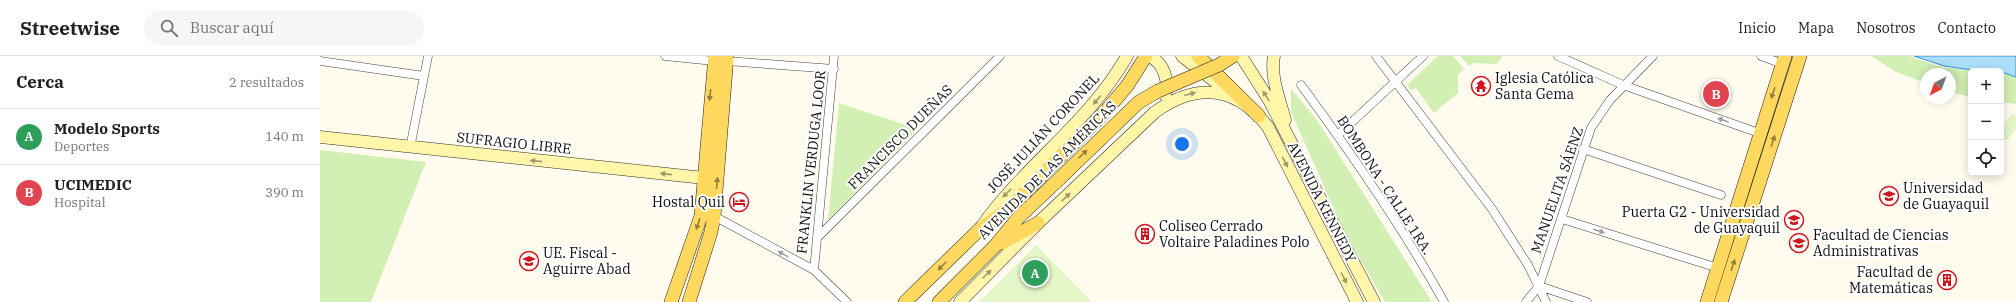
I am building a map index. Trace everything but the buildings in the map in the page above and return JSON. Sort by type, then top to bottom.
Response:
[{"type":"main road","name":"JOSÉ JULIÁN CORONEL","points":[[980,229],[1000,200],[1098,99],[1127,56]]},
{"type":"main road","points":[[1120,68],[1127,61],[1136,56]]},
{"type":"main road","points":[[1148,56],[1159,63],[1163,70],[1166,83],[1164,98],[1155,112]]},
{"type":"main road","name":"AVENIDA DE LAS AMÉRICAS","points":[[906,302],[980,229],[1009,208],[1116,100],[1148,56]]},
{"type":"main road","points":[[1182,56],[1246,106]]},
{"type":"main road","points":[[1198,56],[1259,116]]},
{"type":"main road","name":"AVENIDA DE LAS AMÉRICAS","points":[[939,302],[995,246],[1019,217],[1139,102],[1158,91],[1219,65],[1233,56]]},
{"type":"main road","points":[[1242,56],[1269,100],[1291,142]]},
{"type":"main road","points":[[1274,56],[1273,77],[1291,142]]},
{"type":"main road","points":[[1721,302],[1800,56]]},
{"type":"main road","points":[[671,302],[701,216],[704,178],[721,58]]},
{"type":"main road","points":[[688,302],[711,232],[714,216],[721,58]]},
{"type":"main road","points":[[1707,302],[1759,133],[1784,60]]},
{"type":"main road","points":[[960,302],[1038,224],[1155,112],[1178,97],[1201,92],[1225,94],[1246,106]]},
{"type":"main road","name":"AVENIDA KENNEDY","points":[[1246,106],[1259,116],[1268,127],[1357,302]]},
{"type":"main road","name":"SUFRAGIO LIBRE","points":[[320,137],[410,148],[704,178]]},
{"type":"main road","name":"AVENIDA KENNEDY","points":[[1291,142],[1374,302]]},
{"type":"main road","points":[[995,246],[1038,224]]},
{"type":"street","points":[[410,148],[428,56]]},
{"type":"street","points":[[665,56],[721,58],[834,69]]},
{"type":"street","name":"FRANKLIN VERDUGA LOOR","points":[[814,270],[834,69],[834,56]]},
{"type":"street","name":"FRANCISCO DUEÑAS","points":[[818,237],[1000,56]]},
{"type":"street","points":[[1376,56],[1492,209],[1517,247],[1539,286],[1546,302]]},
{"type":"street","points":[[1338,135],[1423,56]]},
{"type":"street","points":[[1558,56],[1623,85],[1759,133]]},
{"type":"street","name":"MANUELITA SÁENZ","points":[[1526,302],[1539,286],[1562,219],[1583,149],[1599,115],[1623,85],[1653,56]]},
{"type":"street","points":[[1761,56],[1784,60]]},
{"type":"street","points":[[320,61],[424,76]]},
{"type":"street","name":"BOMBONA - CALLE 1RA.","points":[[1301,85],[1338,135],[1409,244],[1444,302]]},
{"type":"street","points":[[1583,149],[1721,195]]},
{"type":"street","points":[[714,216],[814,270],[847,302]]},
{"type":"street","points":[[1562,219],[1718,268]]},
{"type":"street","points":[[1539,286],[1587,302]]},
{"type":"green space","points":[[1438,56],[1453,56],[1464,69],[1458,75],[1458,93],[1434,113],[1416,88],[1411,90],[1407,85]]},
{"type":"green space","points":[[1460,56],[1503,56],[1496,64],[1473,63],[1469,66]]},
{"type":"green space","points":[[1871,56],[1909,56],[1944,68],[1920,68],[1920,81],[1896,72]]},
{"type":"green space","points":[[1956,68],[1968,68],[1968,97],[1956,93]]},
{"type":"green space","points":[[2004,73],[2016,77],[2016,104],[2004,102]]},
{"type":"green space","points":[[1291,89],[1317,120],[1432,302],[1385,302],[1342,227],[1291,112]]},
{"type":"green space","points":[[839,103],[918,129],[828,220]]},
{"type":"green space","points":[[2013,113],[2016,116],[2016,129],[2007,140],[2004,138],[2004,124]]},
{"type":"green space","points":[[320,150],[426,162],[371,302],[320,302]]},
{"type":"green space","points":[[1036,245],[1092,302],[979,302]]},
{"type":"water","points":[[1914,56],[2016,56],[2016,77],[2004,73],[2004,68],[1968,68],[1968,69],[1944,66]]},
{"type":"place","name":"Iglesia Católica Santa Gema","points":[[1481,86]]},
{"type":"place","name":"UCIMEDIC","points":[[1716,94]]},
{"type":"place","name":"Universidad de Guayaquil","points":[[1889,196]]},
{"type":"place","name":"Hostal Quil","points":[[739,202]]},
{"type":"place","name":"Puerta G2 - Universidad de Guayaquil","points":[[1794,220]]},
{"type":"place","name":"Coliseo Cerrado Voltaire Paladines Polo","points":[[1145,234]]},
{"type":"place","name":"Facultad de Ciencias Administrativas","points":[[1799,243]]},
{"type":"place","name":"UE. Fiscal - Aguirre Abad","points":[[529,261]]},
{"type":"place","name":"Modelo Sports","points":[[1035,273]]},
{"type":"place","name":"Facultad de Matemáticas","points":[[1947,280]]}]
